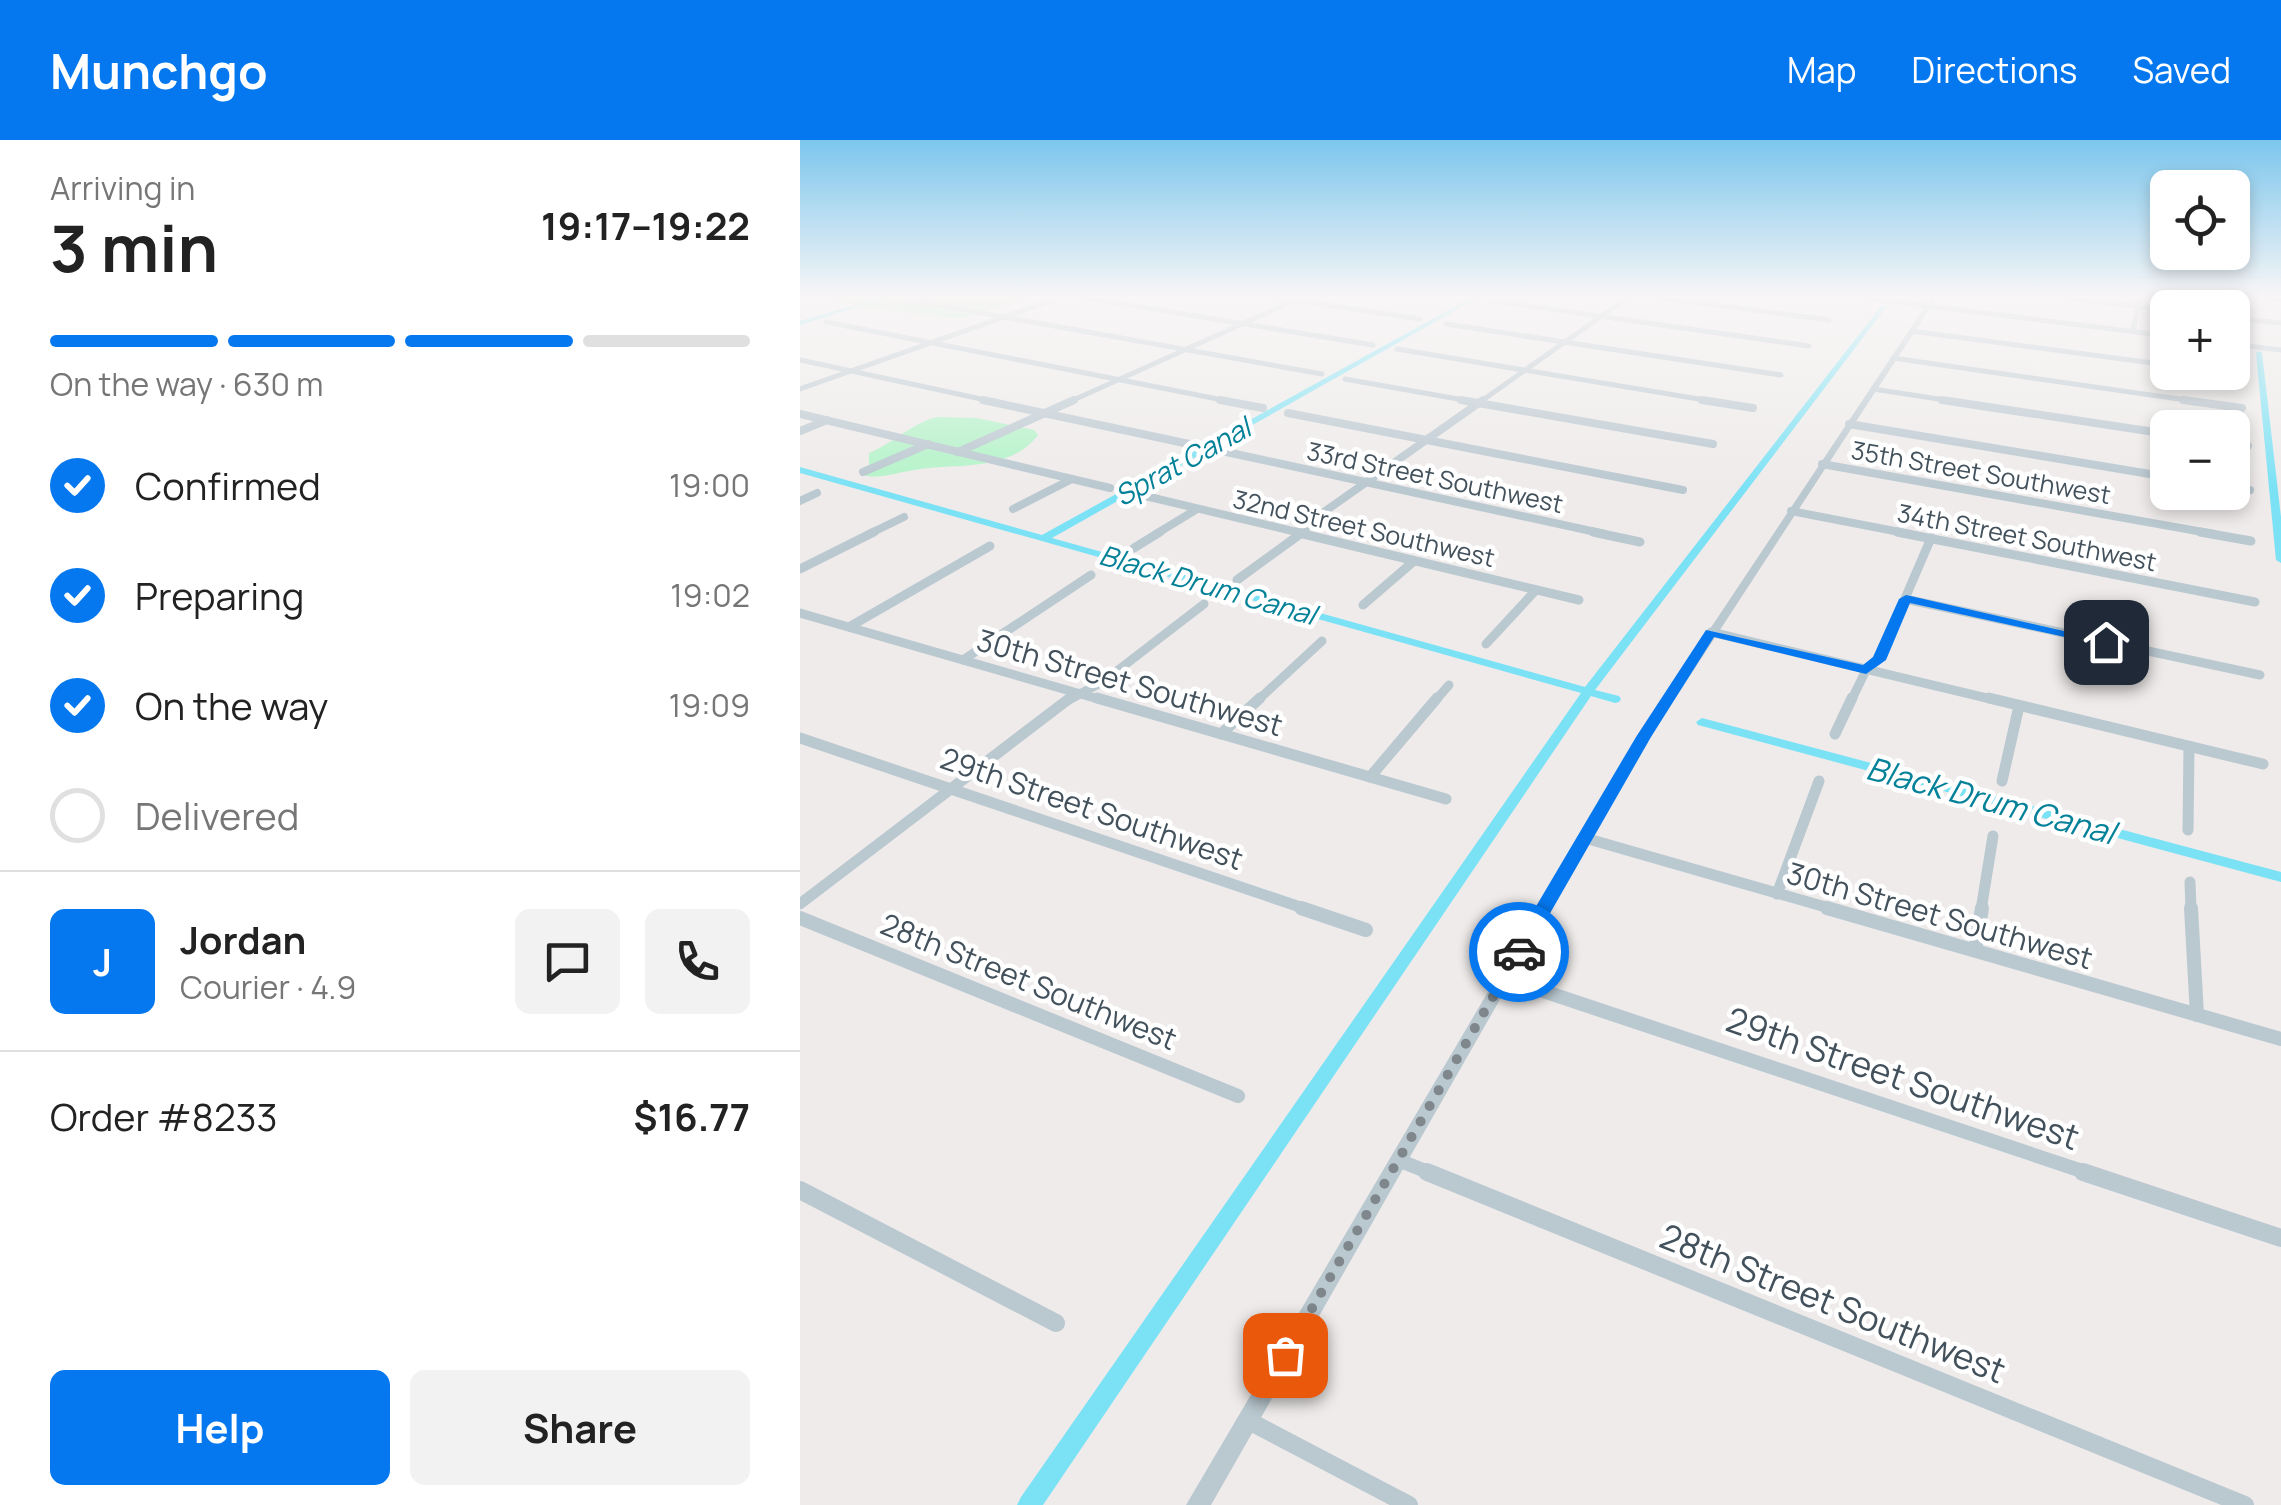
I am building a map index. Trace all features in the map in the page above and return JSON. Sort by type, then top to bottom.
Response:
[{"type":"street","points":[[800,360],[1189,444]]},
{"type":"street","points":[[800,390],[884,360]]},
{"type":"street","points":[[1018,360],[1263,408]]},
{"type":"street","points":[[958,452],[1162,360]]},
{"type":"street","points":[[1240,360],[1322,374]]},
{"type":"street","points":[[1462,360],[1753,408]]},
{"type":"street","points":[[1237,580],[1301,534],[1314,518],[1539,360]]},
{"type":"street","points":[[1680,360],[1780,375]]},
{"type":"street","points":[[1198,1505],[1584,838],[1711,632],[1892,360]]},
{"type":"street","points":[[1905,360],[2242,408]]},
{"type":"street","points":[[2122,360],[2150,364]]},
{"type":"street","points":[[1345,378],[1712,444]]},
{"type":"street","points":[[1873,389],[2150,431]]},
{"type":"street","points":[[1288,412],[1683,490]]},
{"type":"street","points":[[800,414],[1110,488]]},
{"type":"street","points":[[800,431],[828,420]]},
{"type":"street","points":[[1849,424],[2150,473]]},
{"type":"street","points":[[863,472],[928,444]]},
{"type":"street","name":"33rd Street Southwest","points":[[1222,451],[1640,542]]},
{"type":"street","name":"35th Street Southwest","points":[[1822,464],[2251,541]]},
{"type":"street","points":[[1012,510],[1072,479]]},
{"type":"street","points":[[800,501],[817,493]]},
{"type":"street","name":"32nd Street Southwest","points":[[1141,495],[1579,600]]},
{"type":"street","points":[[1134,548],[1197,509]]},
{"type":"street","name":"34th Street Southwest","points":[[1791,511],[2255,602]]},
{"type":"street","points":[[800,570],[904,516]]},
{"type":"street","points":[[1835,734],[1866,670],[1879,660],[1931,538]]},
{"type":"street","points":[[849,627],[990,546]]},
{"type":"street","points":[[1363,605],[1414,561]]},
{"type":"street","points":[[963,660],[1091,575]]},
{"type":"street","points":[[1486,644],[1536,590]]},
{"type":"street","points":[[1906,599],[2260,675]]},
{"type":"street","points":[[800,904],[1076,694],[1104,681],[1204,604]]},
{"type":"street","name":"30th Street Southwest","points":[[800,613],[1446,799]]},
{"type":"street","points":[[1711,632],[2263,764]]},
{"type":"street","points":[[1221,734],[1322,641]]},
{"type":"street","points":[[1370,777],[1450,685]]},
{"type":"street","points":[[2002,781],[2018,706]]},
{"type":"street","name":"29th Street Southwest","points":[[800,738],[1366,930]]},
{"type":"street","points":[[2188,747],[2188,830]]},
{"type":"street","points":[[1777,894],[1818,781]]},
{"type":"street","points":[[1975,950],[1993,836]]},
{"type":"street","name":"30th Street Southwest","points":[[1584,838],[2281,1039]]},
{"type":"street","points":[[2190,882],[2197,1015]]},
{"type":"street","name":"28th Street Southwest","points":[[800,918],[1238,1096]]},
{"type":"street","name":"29th Street Southwest","points":[[1504,978],[2281,1238]]},
{"type":"street","name":"28th Street Southwest","points":[[1398,1160],[2245,1505]]},
{"type":"street","points":[[800,1190],[1056,1323]]},
{"type":"street","points":[[1248,1420],[1410,1505]]},
{"type":"green space","points":[[937,417],[977,418],[1034,430],[1038,435],[1026,447],[995,461],[862,475],[869,465],[869,453]]},
{"type":"waterway","name":"Sprat Canal","points":[[1044,538],[1364,360]]},
{"type":"waterway","points":[[1588,691],[1843,360]]},
{"type":"waterway","points":[[2260,360],[2281,560]]},
{"type":"waterway","name":"Black Drum Canal","points":[[800,470],[1588,691]]},
{"type":"waterway","points":[[1029,1505],[1588,691]]},
{"type":"waterway","name":"Black Drum Canal","points":[[1588,691],[1615,699]]},
{"type":"waterway","name":"Black Drum Canal","points":[[1702,722],[2281,877]]},
{"type":"way so far","points":[[1285,1355],[1519,952]]},
{"type":"route","points":[[1519,952],[1644,737],[1711,632],[1866,670],[1879,660],[1906,599],[2106,642]]}]
